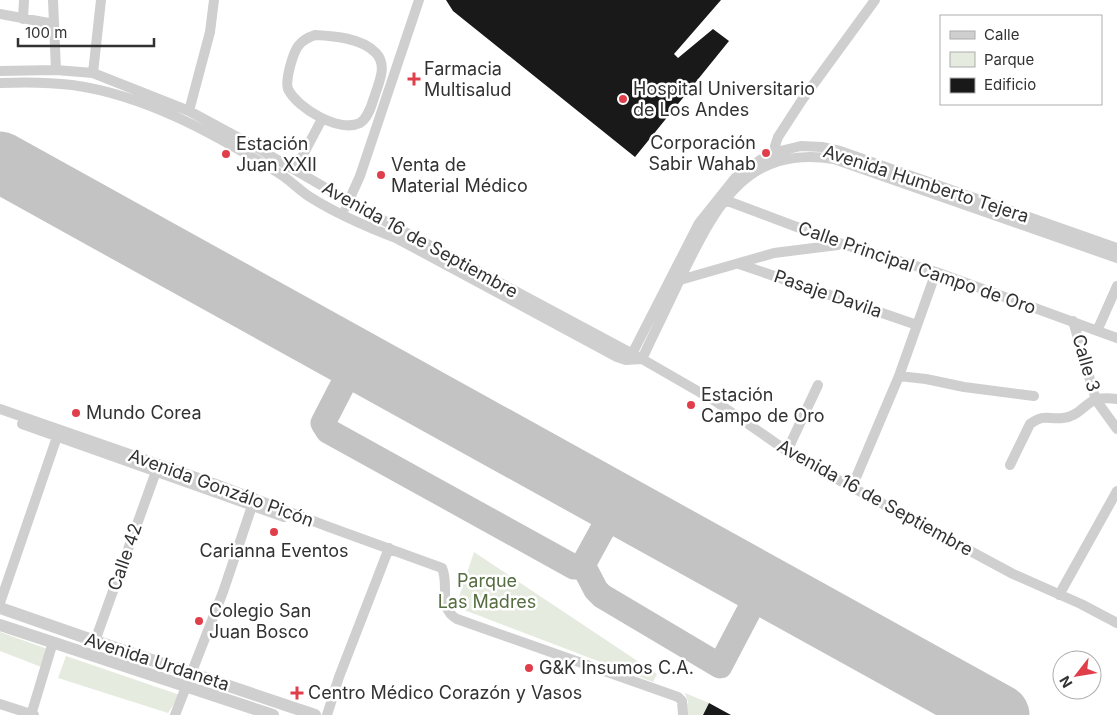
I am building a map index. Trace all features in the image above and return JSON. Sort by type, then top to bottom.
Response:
[{"type":"street","points":[[23,19],[24,0]]},
{"type":"street","points":[[53,0],[56,70]]},
{"type":"street","points":[[93,73],[102,0]]},
{"type":"street","points":[[188,111],[210,32],[214,0]]},
{"type":"street","points":[[342,214],[360,176],[419,0]]},
{"type":"street","points":[[776,152],[775,146],[778,137],[802,100],[875,0]]},
{"type":"street","points":[[0,14],[54,24]]},
{"type":"street","points":[[315,35],[333,36],[367,45],[377,54],[382,63],[382,72],[368,114],[360,122],[349,124],[333,124],[322,119],[299,102],[288,89],[287,78],[289,69],[298,45],[315,35]]},
{"type":"street","name":"Avenida 16 de Septiembre","points":[[0,71],[56,70],[93,73],[188,111],[349,201],[637,356],[714,401],[787,451],[852,487],[1012,574],[1081,604],[1117,623]]},
{"type":"street","name":"Avenida 16 de Septiembre","points":[[0,83],[73,85],[140,102],[192,124],[279,173],[310,197],[342,214],[396,238],[617,357],[626,360],[637,356]]},
{"type":"street","points":[[295,170],[322,119]]},
{"type":"street","name":"Avenida Humberto Tejera","points":[[637,356],[680,280],[721,199],[735,178],[747,168],[776,152],[801,146],[822,147],[840,151],[1117,248]]},
{"type":"street","name":"Avenida Humberto Tejera","points":[[637,356],[698,223],[743,180],[770,163],[792,157],[814,155],[834,158],[1117,258]]},
{"type":"street","name":"Calle Principal Campo de Oro","points":[[721,199],[842,244],[936,272],[1117,338]]},
{"type":"street","points":[[680,280],[774,253],[842,244]]},
{"type":"street","name":"Pasaje Davila","points":[[739,264],[917,325]]},
{"type":"street","points":[[852,487],[899,376],[936,272]]},
{"type":"street","points":[[1097,331],[1117,286]]},
{"type":"street","name":"Calle 3","points":[[1073,321],[1096,400],[1117,429]]},
{"type":"street","points":[[899,376],[1034,396]]},
{"type":"street","points":[[787,451],[818,385]]},
{"type":"street","points":[[1010,465],[1030,424],[1035,420],[1043,417],[1063,418],[1074,416],[1096,400],[1117,399]]},
{"type":"street","name":"Avenida Gonzálo Picón","points":[[0,409],[58,433],[329,527],[388,551],[442,568],[446,583],[445,607],[450,616],[678,697],[682,710]]},
{"type":"street","name":"Avenida Gonzálo Picón","points":[[0,416],[58,433]]},
{"type":"street","points":[[0,603],[58,433]]},
{"type":"street","name":"Calle 42","points":[[95,642],[157,468]]},
{"type":"street","points":[[1059,595],[1117,491]]},
{"type":"street","points":[[175,715],[222,592],[253,502]]},
{"type":"street","points":[[327,715],[339,677],[388,551]]},
{"type":"street","name":"Avenida Urdaneta","points":[[0,608],[95,642],[315,715]]},
{"type":"street","name":"Avenida Urdaneta","points":[[0,625],[272,715]]},
{"type":"street","points":[[0,704],[32,715],[53,642]]},
{"type":"green space","name":"Parque Las Madres","points":[[474,552],[657,674],[653,682],[459,608],[457,603]]},
{"type":"green space","points":[[0,632],[53,651],[44,668],[0,651]]},
{"type":"green space","points":[[66,656],[180,695],[168,713],[58,678]]},
{"type":"green space","points":[[685,693],[709,703],[703,715],[685,715],[688,702]]},
{"type":"building","name":"Hospital Universitario de Los Andes","points":[[446,0],[721,0],[674,54],[678,58],[713,29],[729,41],[635,157],[453,11]]},
{"type":"building","points":[[709,703],[731,715],[703,715]]},
{"type":"taxiway","points":[[356,359],[323,423],[328,431],[574,567],[583,565],[617,503]]},
{"type":"taxiway","points":[[583,565],[596,590],[602,596],[720,666],[763,584]]},
{"type":"runway","points":[[0,162],[999,715]]},
{"type":"place","name":"Farmacia Multisalud","points":[[414,79]]},
{"type":"place","name":"Hospital Universitario de Los Andes","points":[[623,99]]},
{"type":"place","name":"Corporación Sabir Wahab","points":[[766,153]]},
{"type":"place","name":"Estación Juan XXII","points":[[226,154]]},
{"type":"place","name":"Venta de Material Médico","points":[[381,175]]},
{"type":"place","name":"Estación Campo de Oro","points":[[691,405]]},
{"type":"place","name":"Mundo Corea","points":[[76,413]]},
{"type":"place","name":"Carianna Eventos","points":[[274,532]]},
{"type":"place","name":"Colegio San Juan Bosco","points":[[199,621]]},
{"type":"place","name":"G&K Insumos C.A.","points":[[529,668]]},
{"type":"place","name":"Centro Médico Corazón y Vasos","points":[[297,693]]}]
